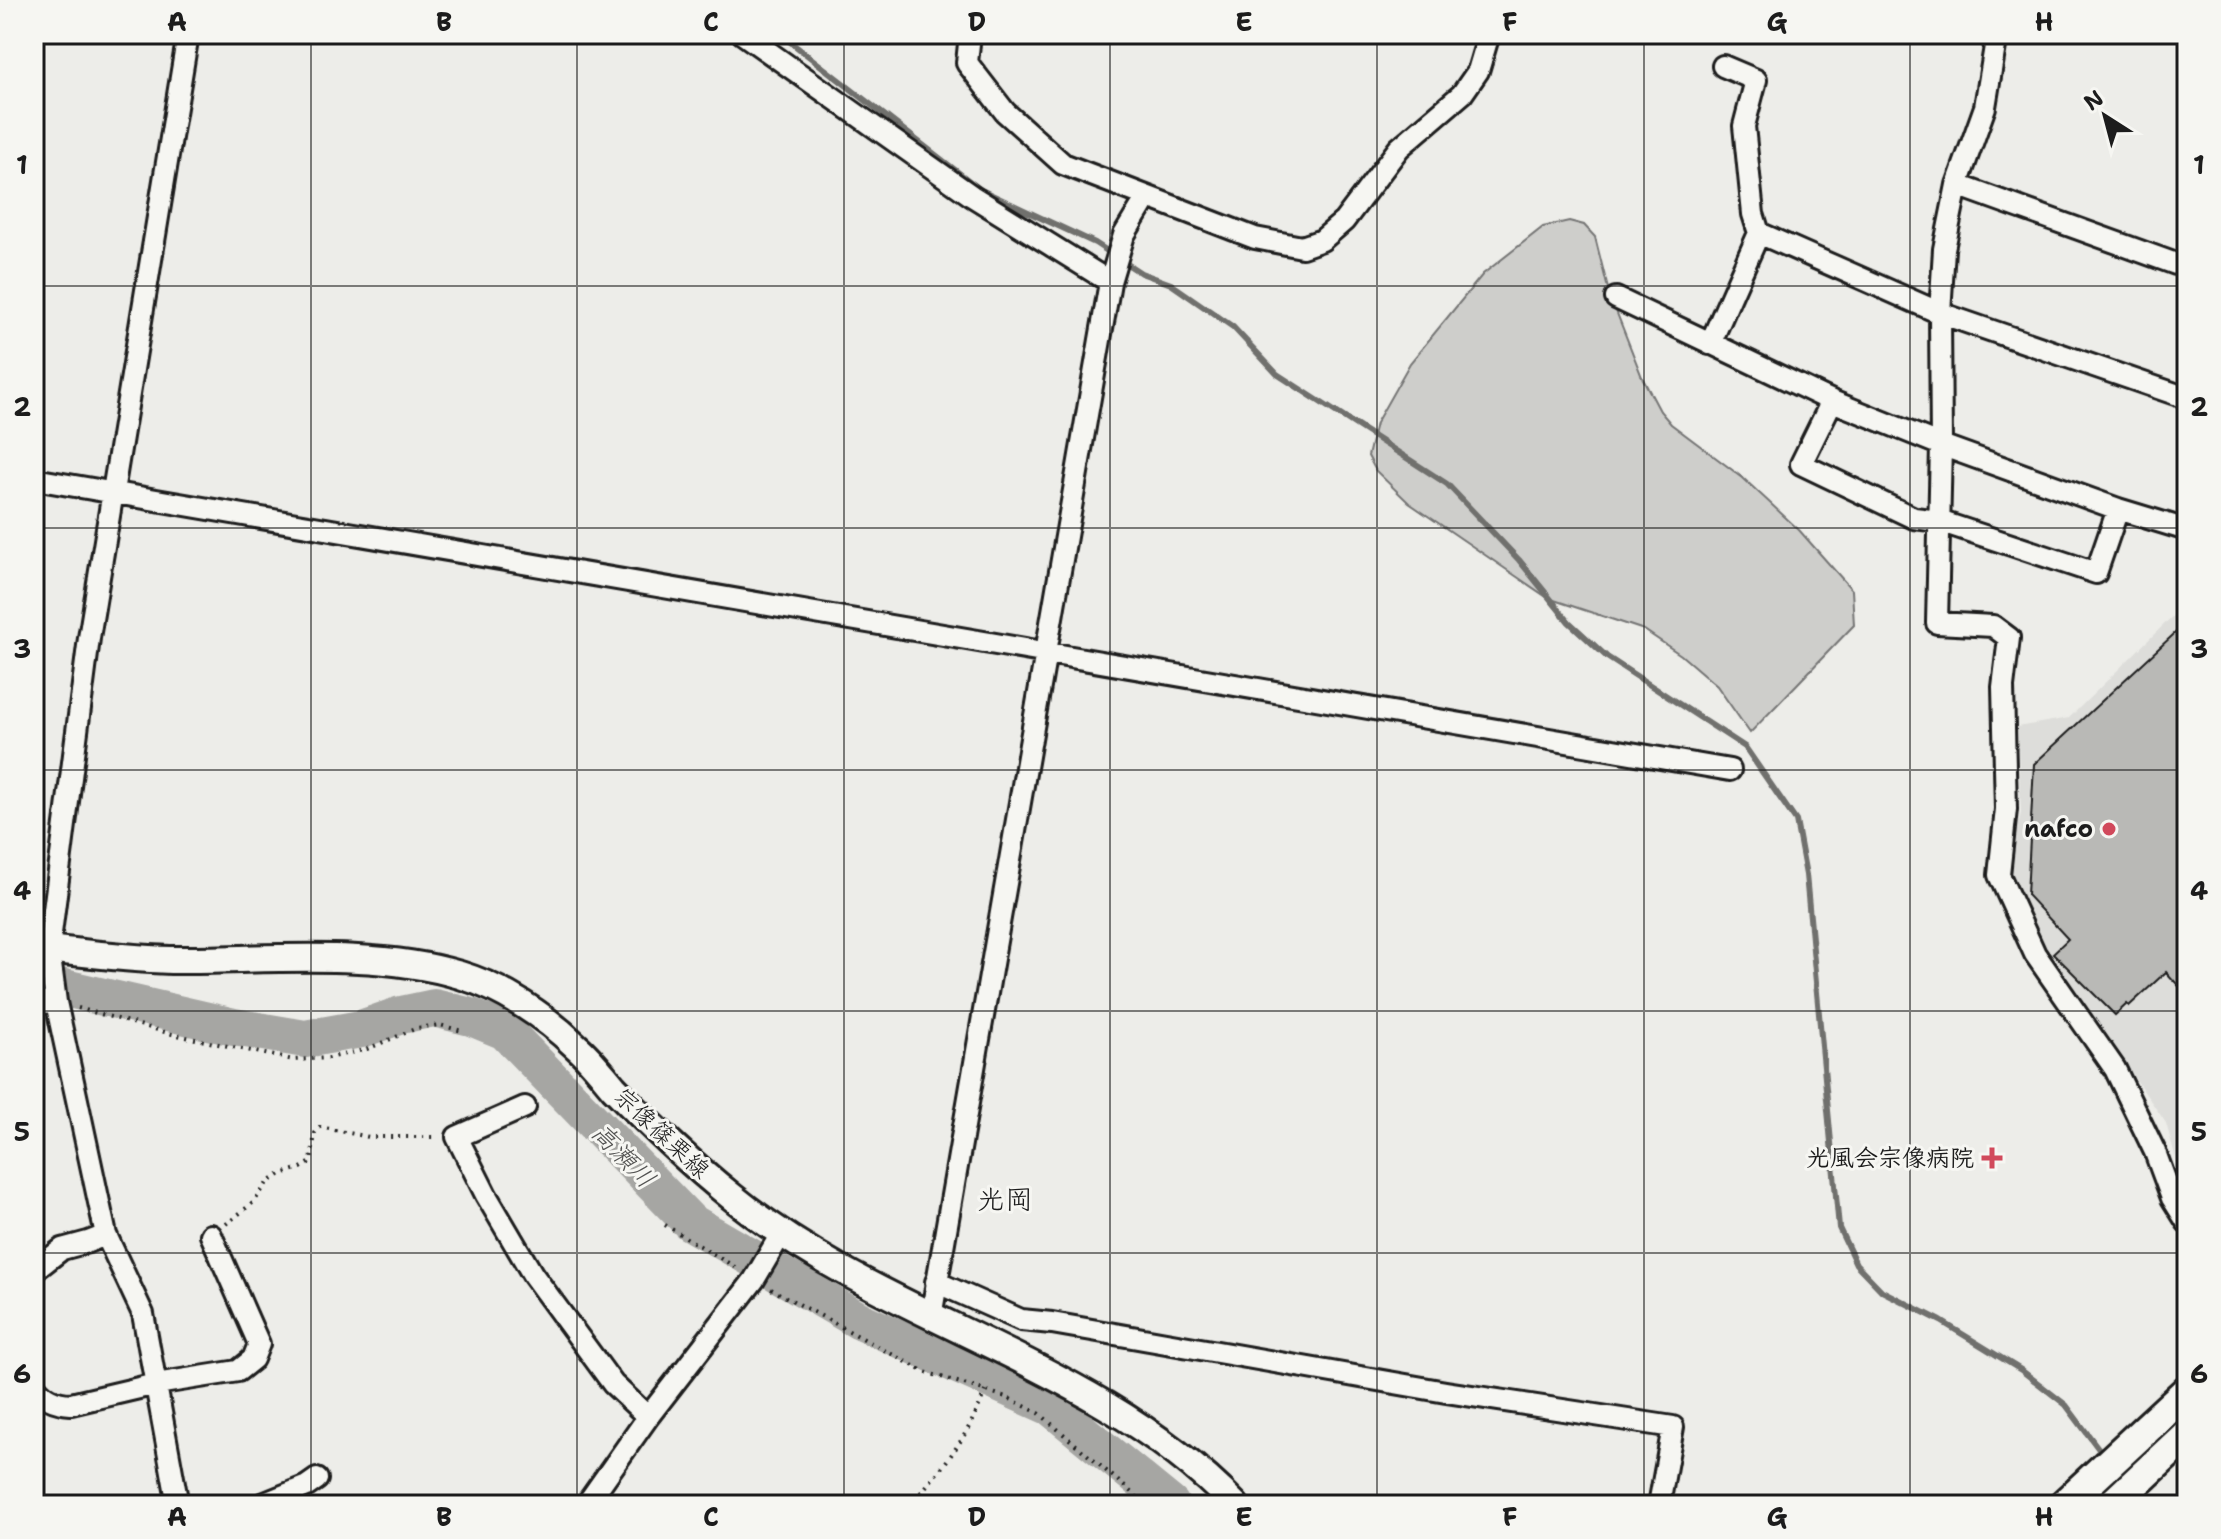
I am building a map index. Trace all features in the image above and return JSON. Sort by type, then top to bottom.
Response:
[{"type":"highway","points":[[2064,1505],[2187,1391]]},
{"type":"highway","points":[[2112,1505],[2187,1435]]},
{"type":"main road","name":"宗像篠栗線","points":[[45,955],[173,960],[371,959],[423,965],[464,976],[516,1000],[579,1048],[615,1088],[686,1156],[781,1234],[854,1278],[1004,1349],[1116,1412],[1194,1467],[1235,1505]]},
{"type":"street","points":[[178,1505],[143,1314],[106,1235],[45,955],[89,638],[188,34]]},
{"type":"street","points":[[743,34],[972,196],[1110,282]]},
{"type":"street","points":[[970,34],[967,63],[1005,112],[1063,164],[1255,238],[1302,247],[1322,240],[1344,221],[1399,148],[1462,94],[1478,71],[1489,34]]},
{"type":"street","points":[[1997,34],[1985,107],[1957,185],[1944,249],[1940,313],[1937,623],[1993,626],[2009,638],[2003,687],[2006,809],[1999,875],[2035,954],[2115,1069],[2155,1152],[2172,1198],[2187,1222]]},
{"type":"street","points":[[1710,344],[1759,233],[1753,214],[1744,126],[1756,80],[1723,66]]},
{"type":"street","points":[[1957,185],[2187,268]]},
{"type":"street","points":[[931,1317],[1110,282],[1124,235],[1147,197]]},
{"type":"street","points":[[1759,233],[1940,313],[2185,393]]},
{"type":"street","points":[[1616,298],[1832,401],[1941,445],[2118,509],[2187,530]]},
{"type":"street","points":[[1832,401],[1801,464],[1914,518],[1939,521],[2096,573],[2118,509]]},
{"type":"street","points":[[34,479],[1730,770]]},
{"type":"street","points":[[34,1003],[56,998]]},
{"type":"street","points":[[525,1107],[457,1137],[486,1195],[533,1275],[613,1384],[648,1417]]},
{"type":"street","points":[[586,1505],[648,1417],[754,1280],[781,1234]]},
{"type":"street","points":[[34,1271],[62,1249],[106,1235]]},
{"type":"street","points":[[34,1385],[43,1396],[60,1404],[71,1404],[156,1384],[238,1371],[253,1359],[259,1344],[211,1235]]},
{"type":"street","points":[[936,1282],[1021,1320],[1673,1427],[1659,1505]]},
{"type":"street","points":[[260,1505],[317,1479]]},
{"type":"path","points":[[56,998],[172,1034],[293,1060],[329,1058],[367,1049],[417,1028],[440,1025],[462,1031]]},
{"type":"path","points":[[211,1235],[254,1202],[267,1183],[311,1162],[315,1133],[320,1127],[369,1137],[457,1137]]},
{"type":"path","points":[[665,1225],[721,1256],[754,1280],[925,1372],[1006,1397],[1039,1413],[1146,1505]]},
{"type":"path","points":[[910,1505],[958,1448],[972,1425],[985,1391]]},
{"type":"shaded area","points":[[1569,221],[1584,225],[1595,237],[1609,293],[1642,377],[1660,411],[1671,424],[1743,478],[1799,530],[1852,590],[1854,625],[1750,733],[1717,686],[1681,655],[1644,630],[1548,598],[1409,503],[1376,471],[1368,456],[1376,423],[1410,363],[1483,274],[1543,227]]},
{"type":"shaded area","name":"nafco","points":[[2187,602],[2187,1198],[2166,1123],[2047,952],[2007,870],[2021,813],[2017,727],[2069,718]]},
{"type":"building","name":"nafco","points":[[2187,622],[2187,995],[2166,972],[2115,1015],[2053,953],[2068,939],[2027,895],[2034,764]]},
{"type":"waterway","points":[[780,34],[981,190],[1095,243],[1141,273],[1171,284],[1233,327],[1277,374],[1447,484],[1519,560],[1569,622],[1607,657],[1745,747],[1796,821],[1806,875],[1839,1228],[1856,1264],[1882,1291],[1941,1321],[2021,1370],[2066,1405],[2104,1456]]},
{"type":"waterway","name":"高瀬川","points":[[34,981],[234,1027],[305,1039],[361,1029],[434,1008],[471,1017],[505,1031],[690,1222],[860,1321],[1051,1407],[1171,1505]]},
{"type":"place","name":"nafco","points":[[2109,829]]},
{"type":"place","name":"光風会宗像病院","points":[[1992,1158]]},
{"type":"district","name":"光岡","points":[[1005,1199]]}]
